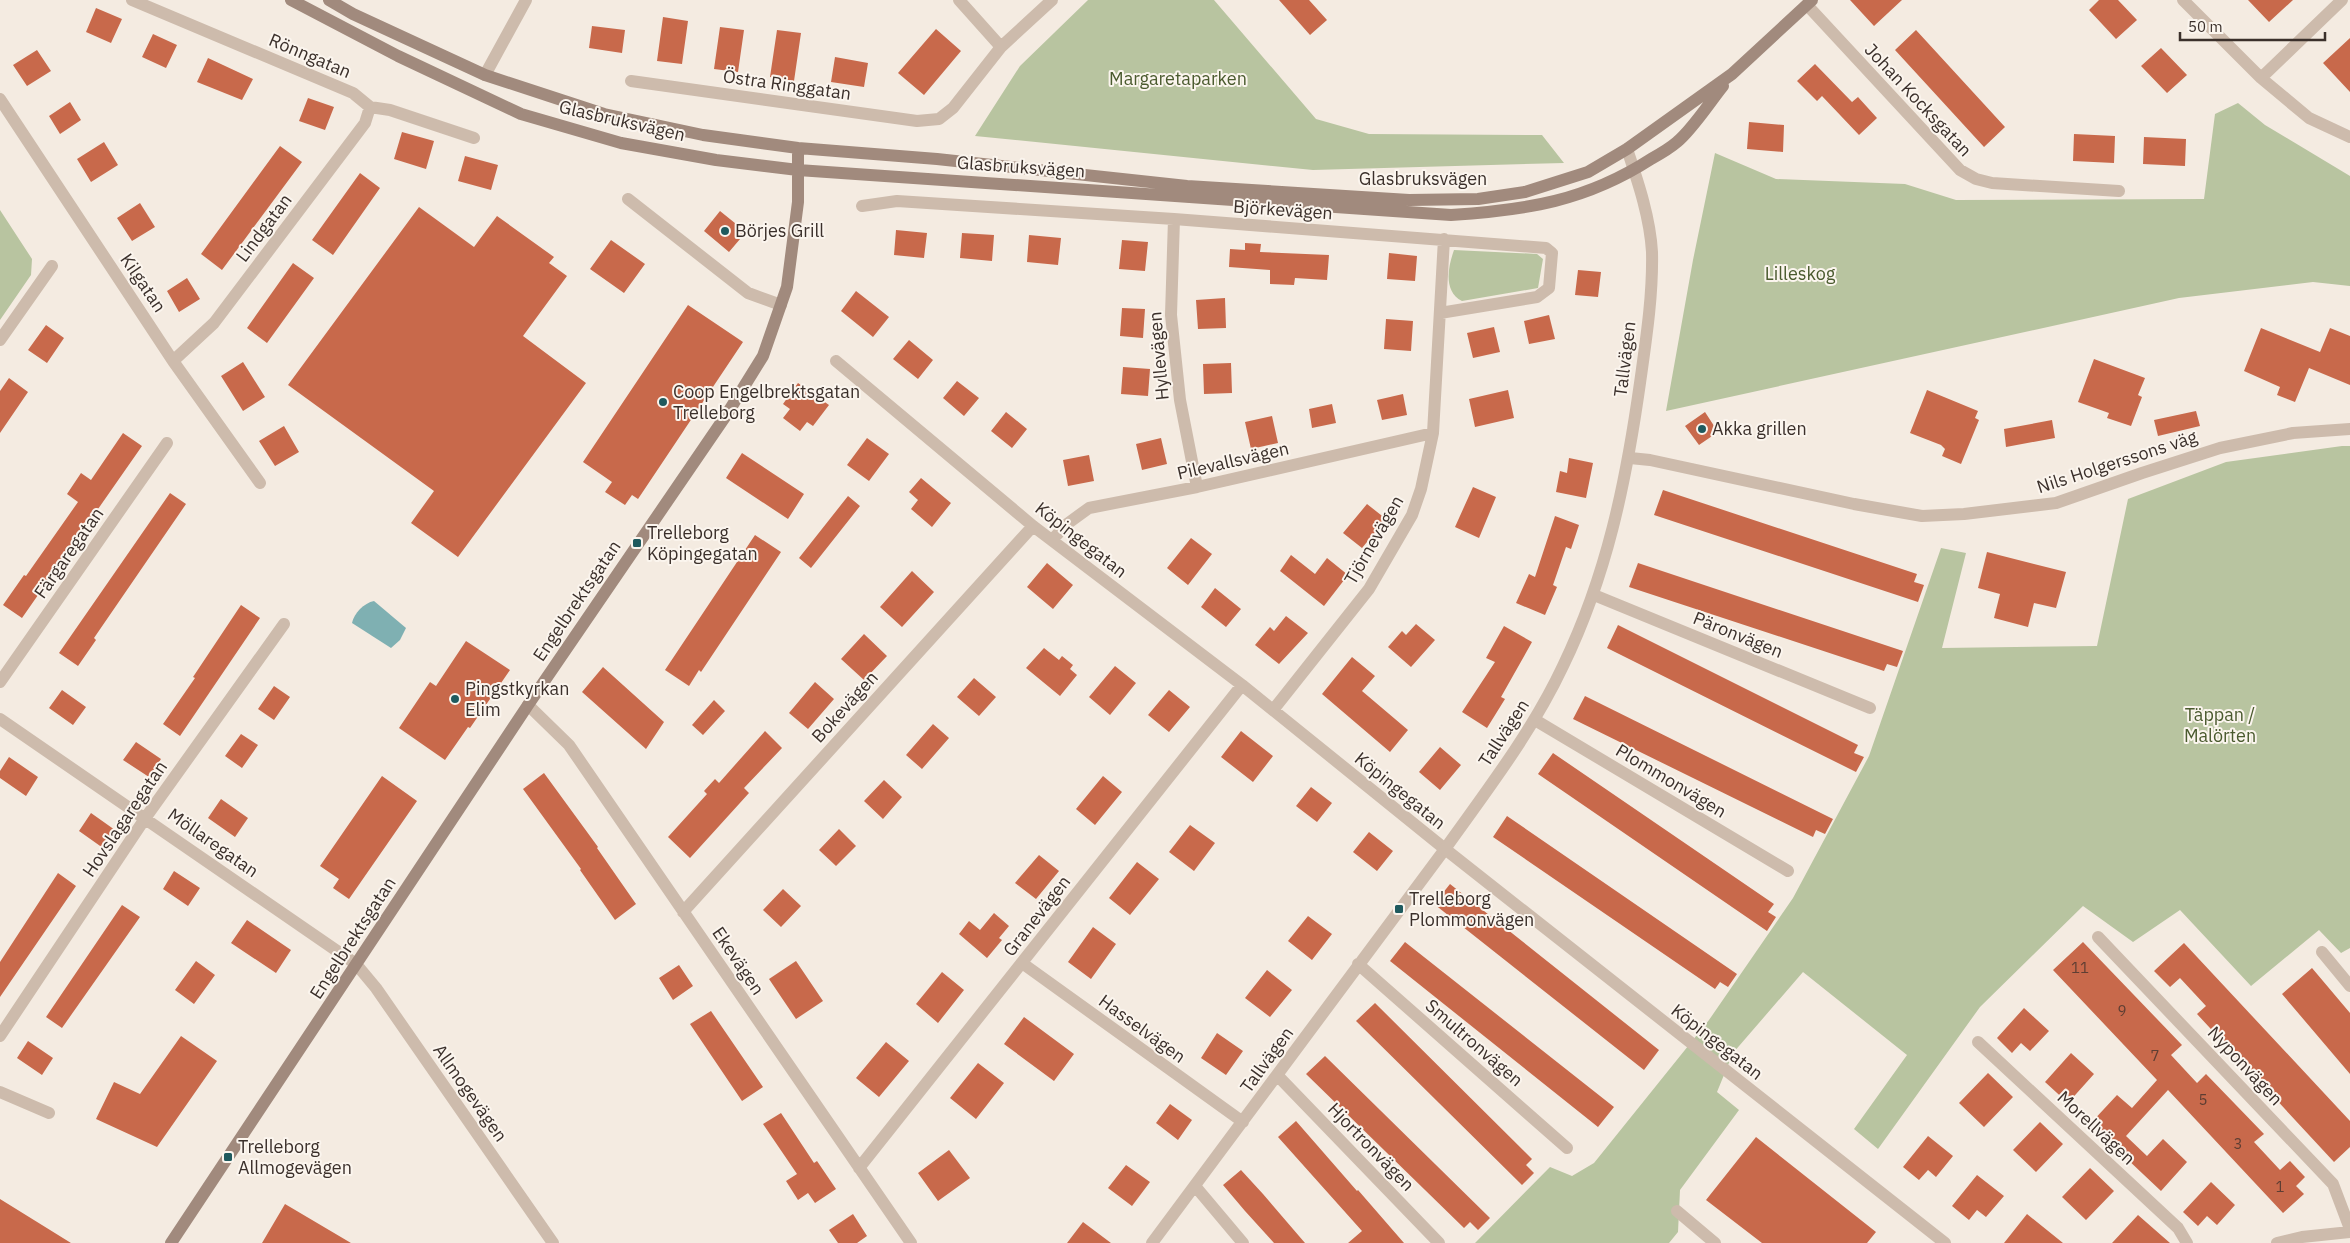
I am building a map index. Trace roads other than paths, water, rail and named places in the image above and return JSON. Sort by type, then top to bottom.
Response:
[{"type":"main road","name":"Glasbruksvägen","points":[[291,0],[398,56],[521,114],[621,143],[716,160],[798,170],[1451,215],[1507,211],[1568,199],[1596,190],[1634,170],[1678,142],[1732,74],[1807,2]]},
{"type":"main road","name":"Glasbruksvägen","points":[[329,0],[353,14],[485,75],[604,114],[703,135],[798,148],[937,159],[1187,186],[1409,200],[1478,199],[1525,192],[1588,172],[1627,149],[1732,74]]},
{"type":"main road","name":"Engelbrektsgatan","points":[[172,1243],[528,705],[726,414],[763,356],[789,278],[798,202],[798,148]]},
{"type":"street","name":"Rönngatan","points":[[132,0],[352,93],[370,107],[390,110],[474,138]]},
{"type":"street","points":[[485,75],[526,0]]},
{"type":"street","points":[[958,0],[1001,47],[1052,0]]},
{"type":"street","points":[[2183,0],[2261,78],[2309,118],[2350,137]]},
{"type":"street","points":[[2261,78],[2342,0]]},
{"type":"street","name":"Johan Kocksgatan","points":[[1807,2],[1960,170],[1976,180],[2119,190]]},
{"type":"street","name":"Östra Ringgatan","points":[[631,81],[916,121],[939,119],[954,108],[1001,47]]},
{"type":"street","name":"Kilgatan","points":[[0,100],[173,361],[260,483]]},
{"type":"street","name":"Lindgatan","points":[[173,361],[214,323],[365,124],[370,107]]},
{"type":"street","name":"Tallvägen","points":[[1152,1243],[1444,849],[1535,720],[1564,666],[1594,595],[1616,517],[1630,458],[1648,325],[1652,251],[1643,203],[1627,149]]},
{"type":"street","points":[[628,199],[748,293],[781,305]]},
{"type":"street","name":"Björkevägen","points":[[862,206],[906,202],[1174,219],[1546,248],[1552,253],[1549,288],[1537,297],[1440,313]]},
{"type":"street","name":"Hyllevägen","points":[[1174,219],[1171,315],[1180,400],[1197,488]]},
{"type":"street","name":"Tjörnevägen","points":[[1273,710],[1369,589],[1412,515],[1422,490],[1432,433],[1444,239]]},
{"type":"street","points":[[0,340],[52,266]]},
{"type":"street","name":"Köpingegatan","points":[[836,361],[1033,526],[1242,685],[1444,849],[1945,1243]]},
{"type":"street","name":"Nils Holgerssons väg","points":[[1630,458],[1650,460],[1854,504],[1922,516],[1964,514],[2056,504],[2142,472],[2220,448],[2293,433],[2350,430]]},
{"type":"street","name":"Pilevallsvägen","points":[[1052,540],[1067,524],[1089,508],[1197,488],[1432,433]]},
{"type":"street","name":"Färgaregatan","points":[[0,682],[167,443]]},
{"type":"street","name":"Bokevägen","points":[[683,912],[1033,526]]},
{"type":"street","name":"Päronvägen","points":[[1594,595],[1870,708]]},
{"type":"street","name":"Hovslagaregatan","points":[[0,1036],[146,818],[284,624]]},
{"type":"street","name":"Granevägen","points":[[859,1168],[1242,685]]},
{"type":"street","name":"Ekevägen","points":[[528,705],[569,745],[911,1243]]},
{"type":"street","name":"Möllaregatan","points":[[0,719],[356,964]]},
{"type":"street","name":"Plommonvägen","points":[[1535,720],[1788,872]]},
{"type":"street","name":"Nyponvägen","points":[[2098,937],[2332,1184],[2350,1230]]},
{"type":"street","points":[[2322,952],[2350,986]]},
{"type":"street","name":"Hasselvägen","points":[[1022,963],[1243,1122]]},
{"type":"street","name":"Allmogevägen","points":[[356,964],[376,988],[553,1243]]},
{"type":"street","name":"Smultronvägen","points":[[1358,964],[1567,1148]]},
{"type":"street","name":"Morellvägen","points":[[1978,1042],[2178,1228],[2187,1243]]},
{"type":"street","name":"Hjortronvägen","points":[[1278,1075],[1439,1243]]},
{"type":"street","points":[[0,1092],[49,1113]]},
{"type":"street","points":[[1195,1186],[1243,1243]]},
{"type":"street","points":[[1677,1211],[1715,1243]]},
{"type":"street","points":[[2276,1243],[2350,1230]]},
{"type":"water","points":[[374,601],[406,628],[400,640],[391,648],[352,623],[360,609]]},
{"type":"place","name":"Börjes Grill","points":[[725,231]]},
{"type":"place","name":"Coop Engelbrektsgatan Trelleborg","points":[[663,402]]},
{"type":"place","name":"Akka grillen","points":[[1702,429]]},
{"type":"place","name":"Trelleborg Köpingegatan","points":[[637,543]]},
{"type":"place","name":"Pingstkyrkan Elim","points":[[455,699]]},
{"type":"place","name":"Trelleborg Plommonvägen","points":[[1399,909]]},
{"type":"place","name":"Trelleborg Allmogevägen","points":[[228,1157]]},
{"type":"park label","name":"Margaretaparken","points":[[1178,79]]},
{"type":"park label","name":"Lilleskog","points":[[1800,274]]},
{"type":"park label","name":"Täppan / Malörten","points":[[2220,725]]}]
